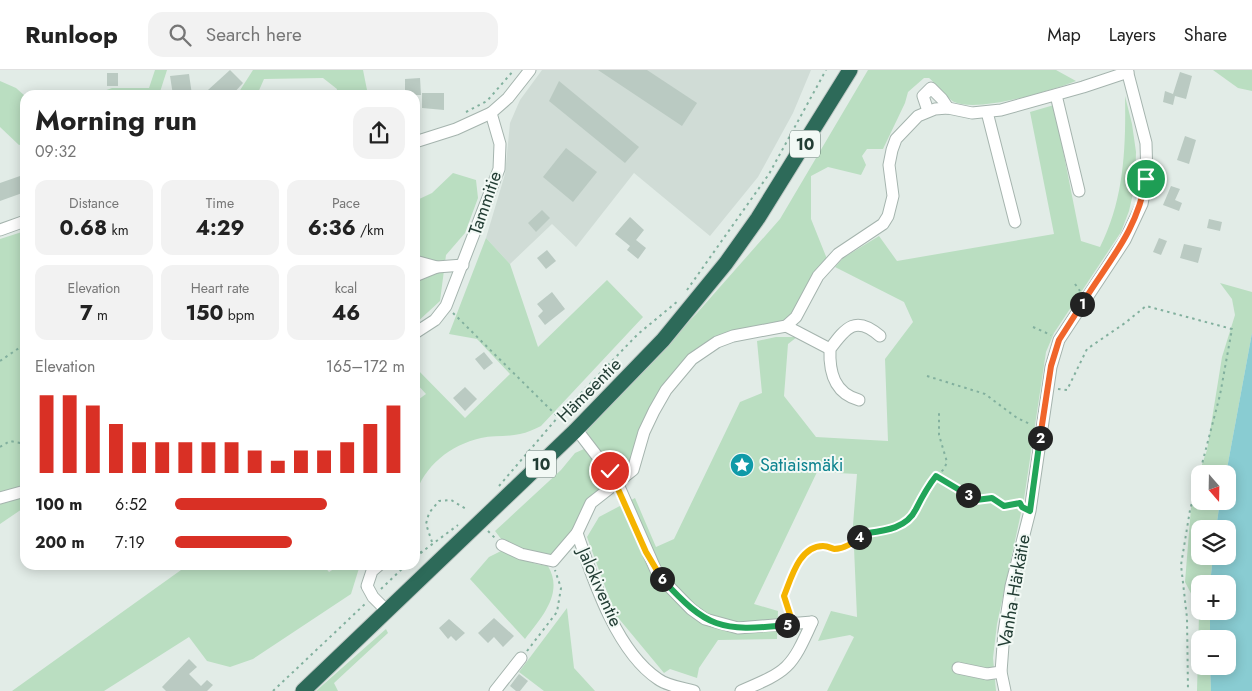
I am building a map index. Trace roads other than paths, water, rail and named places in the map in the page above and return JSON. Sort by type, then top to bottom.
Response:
[{"type":"highway","name":"Hämeentie","points":[[303,691],[577,430],[663,340],[726,263],[781,183],[850,70]]},
{"type":"street","points":[[420,140],[456,129],[492,113],[508,98],[530,70]]},
{"type":"street","points":[[502,545],[521,554],[553,561],[576,533],[591,503],[633,470],[644,432],[654,411],[666,390],[692,359],[703,349],[725,339],[786,326],[796,317],[818,276],[850,244],[874,230],[886,220],[893,196],[889,165],[896,139],[918,116],[928,111],[948,108],[972,113],[987,112],[1056,95],[1128,71]]},
{"type":"street","name":"Vanha Härkätie","points":[[1005,691],[1001,672],[1011,586],[1030,511],[1051,366],[1059,340],[1125,240],[1142,204],[1146,179],[1146,143],[1128,71]]},
{"type":"street","points":[[928,111],[923,96],[931,88],[948,108]]},
{"type":"street","points":[[1056,95],[1079,191]]},
{"type":"street","points":[[987,112],[1015,222]]},
{"type":"street","name":"Tammitie","points":[[420,329],[434,320],[446,306],[499,169],[500,144],[492,113]]},
{"type":"street","points":[[0,230],[20,223]]},
{"type":"street","points":[[420,263],[437,268]]},
{"type":"street","points":[[420,274],[437,268],[463,265]]},
{"type":"street","points":[[858,400],[847,397],[841,391],[832,372],[830,350],[842,333],[852,326],[862,325],[880,336]]},
{"type":"street","points":[[786,326],[830,350]]},
{"type":"street","points":[[577,430],[617,482],[658,575],[691,609],[705,619],[738,628],[812,622],[801,648],[780,674],[741,691]]},
{"type":"street","points":[[0,498],[20,492]]},
{"type":"street","name":"Jalokiventie","points":[[576,533],[601,599],[634,656],[658,680],[694,691]]},
{"type":"street","points":[[373,570],[367,586],[373,597],[387,611]]},
{"type":"street","points":[[495,691],[521,658]]},
{"type":"street","points":[[958,668],[987,674],[1001,672]]},
{"type":"water","points":[[1252,333],[1252,691],[1211,691],[1210,675],[1236,675],[1236,630],[1210,630],[1210,620],[1236,620],[1236,575],[1211,575],[1212,565],[1236,565],[1236,520],[1217,520],[1219,510],[1236,510],[1236,465],[1228,465]]},
{"type":"place","name":"Satiaismäki","points":[[742,465]]}]
